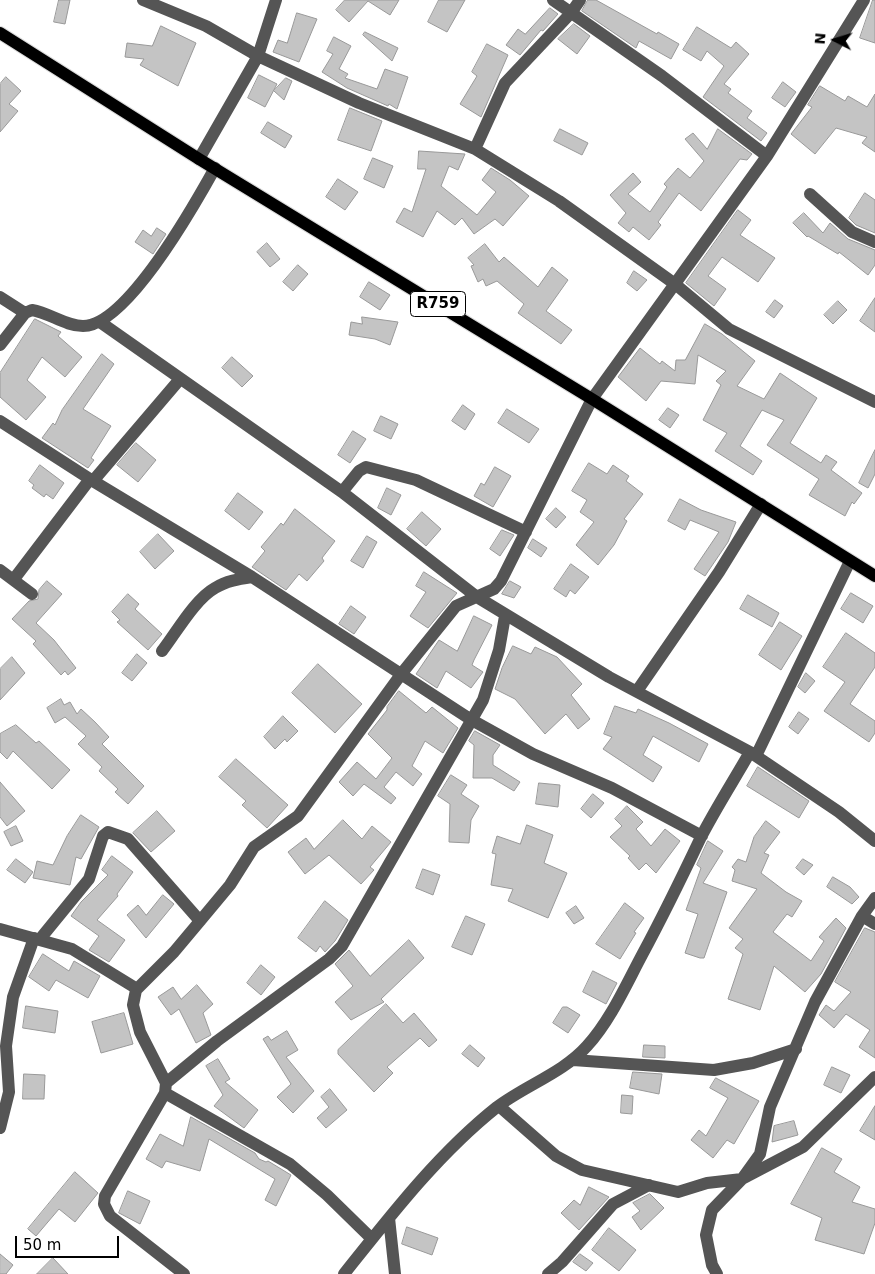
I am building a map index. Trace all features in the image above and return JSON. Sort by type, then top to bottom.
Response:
[{"type":"main road","name":"R759","points":[[0,33],[199,159],[592,399],[875,576]]},
{"type":"street","points":[[143,0],[206,26],[258,56],[359,103],[475,148],[559,201],[675,284],[729,329],[875,402]]},
{"type":"street","points":[[199,159],[258,56],[276,0]]},
{"type":"street","points":[[553,0],[662,76],[767,156]]},
{"type":"street","points":[[475,148],[505,83],[571,14],[580,0]]},
{"type":"street","points":[[372,1239],[290,1164],[166,1088],[140,1032],[133,1005],[136,990],[174,952],[230,885],[254,847],[298,816],[402,673],[456,606],[494,589],[501,581],[592,399],[767,156],[864,0]]},
{"type":"street","points":[[0,345],[25,313],[32,310],[40,311],[63,322],[83,326],[100,322],[139,286],[181,229],[215,168]]},
{"type":"street","points":[[810,194],[852,232],[875,242]]},
{"type":"street","points":[[0,297],[25,313]]},
{"type":"street","points":[[100,322],[342,492],[477,597],[505,616],[753,754],[839,812],[875,841]]},
{"type":"street","points":[[14,579],[92,480],[180,379]]},
{"type":"street","points":[[0,421],[92,480],[252,577],[470,719],[533,754],[612,788],[702,836]]},
{"type":"street","points":[[342,492],[359,471],[366,467],[416,480],[526,532]]},
{"type":"street","points":[[637,691],[761,504]]},
{"type":"street","points":[[344,1274],[389,1218],[460,1139],[499,1106],[573,1060],[588,1045],[618,999],[668,907],[702,836],[753,754],[850,561]]},
{"type":"street","points":[[0,570],[32,594]]},
{"type":"street","points":[[162,651],[203,597],[214,588],[230,581],[252,577]]},
{"type":"street","points":[[184,1274],[110,1216],[104,1204],[105,1196],[166,1088],[217,1041],[329,960],[342,946],[470,719],[483,700],[499,650],[505,616]]},
{"type":"street","points":[[0,1128],[9,1092],[3,1049],[14,997],[37,938],[89,879],[103,836],[108,832],[128,839],[200,921]]},
{"type":"street","points":[[717,1274],[712,1266],[706,1235],[712,1210],[742,1178],[760,1154],[770,1107],[815,1002],[862,916],[875,898]]},
{"type":"street","points":[[862,916],[875,924]]},
{"type":"street","points":[[0,929],[72,949],[136,990]]},
{"type":"street","points":[[573,1060],[714,1070],[753,1063],[796,1049]]},
{"type":"street","points":[[499,1106],[556,1156],[582,1170],[678,1192],[707,1183],[742,1178],[803,1146],[875,1077]]},
{"type":"street","points":[[548,1274],[562,1262],[613,1204],[649,1184]]},
{"type":"street","points":[[389,1218],[395,1274]]},
{"type":"building","points":[[59,0],[70,0],[65,24],[54,22]]},
{"type":"building","points":[[345,0],[399,0],[390,15],[368,1],[349,22],[336,10]]},
{"type":"building","points":[[439,0],[465,0],[447,32],[428,22]]},
{"type":"building","points":[[588,0],[596,0],[679,44],[671,59],[639,41],[636,48],[582,11]]},
{"type":"building","points":[[873,0],[875,0],[875,43],[860,38]]},
{"type":"building","points":[[550,8],[558,14],[543,31],[541,30],[520,55],[506,45],[518,29],[525,34]]},
{"type":"building","points":[[297,13],[317,19],[299,62],[273,52],[278,40],[287,43]]},
{"type":"building","points":[[574,24],[590,36],[577,54],[558,39]]},
{"type":"building","points":[[161,26],[196,43],[178,86],[140,65],[144,59],[125,57],[127,43],[152,46]]},
{"type":"building","points":[[697,27],[731,48],[736,42],[749,54],[724,84],[731,89],[728,93],[752,111],[747,118],[767,133],[761,141],[703,97],[724,66],[707,51],[701,61],[683,50]]},
{"type":"building","points":[[365,32],[398,48],[392,61],[363,35]]},
{"type":"building","points":[[334,37],[351,46],[339,69],[348,74],[345,78],[377,89],[385,69],[408,77],[397,109],[389,104],[388,106],[347,88],[322,72],[333,54],[327,51]]},
{"type":"building","points":[[487,44],[508,55],[481,117],[460,104],[477,76],[472,72]]},
{"type":"building","points":[[259,75],[277,84],[265,107],[248,98]]},
{"type":"building","points":[[6,77],[21,91],[9,104],[18,111],[0,132],[0,84]]},
{"type":"building","points":[[286,78],[292,81],[284,100],[274,91]]},
{"type":"building","points":[[783,82],[796,92],[785,107],[772,98]]},
{"type":"building","points":[[820,86],[845,101],[848,96],[867,107],[875,94],[875,152],[862,143],[867,137],[836,128],[815,154],[791,134],[812,107],[808,105]]},
{"type":"building","points":[[350,108],[382,121],[371,151],[338,140]]},
{"type":"building","points":[[268,122],[292,136],[285,148],[261,133]]},
{"type":"building","points":[[560,129],[588,143],[582,155],[554,141]]},
{"type":"building","points":[[718,129],[752,154],[747,160],[740,159],[701,211],[679,193],[658,222],[661,225],[649,240],[633,227],[629,232],[618,223],[626,213],[610,195],[633,173],[641,182],[628,194],[650,212],[667,187],[664,184],[678,168],[690,178],[704,161],[685,139],[693,133],[707,149]]},
{"type":"building","points":[[419,151],[465,154],[458,170],[449,166],[441,186],[477,215],[496,192],[482,180],[491,168],[510,180],[529,196],[503,226],[495,219],[474,234],[462,218],[455,225],[437,211],[423,237],[396,222],[404,208],[412,212],[426,169],[418,169]]},
{"type":"building","points":[[373,158],[393,166],[384,188],[364,179]]},
{"type":"building","points":[[338,179],[358,192],[345,210],[326,197]]},
{"type":"building","points":[[865,193],[875,200],[875,233],[856,225],[849,218]]},
{"type":"building","points":[[738,210],[751,220],[740,235],[775,258],[758,282],[722,257],[708,276],[726,289],[714,306],[686,283]]},
{"type":"building","points":[[804,213],[823,233],[830,223],[848,239],[875,250],[875,265],[868,275],[839,252],[838,254],[807,237],[793,223]]},
{"type":"building","points":[[157,228],[166,234],[153,254],[135,242],[143,230],[151,236]]},
{"type":"building","points":[[267,243],[280,259],[270,267],[257,252]]},
{"type":"building","points":[[485,244],[499,262],[504,257],[538,287],[552,267],[568,280],[546,311],[572,330],[561,344],[518,313],[524,304],[497,281],[486,286],[483,279],[478,282],[471,266],[474,265],[468,258]]},
{"type":"building","points":[[298,265],[308,274],[293,291],[283,282]]},
{"type":"building","points":[[634,271],[647,280],[637,291],[627,283]]},
{"type":"building","points":[[369,282],[390,295],[380,310],[360,297]]},
{"type":"building","points":[[875,298],[875,332],[860,321]]},
{"type":"building","points":[[775,300],[783,306],[774,318],[766,312]]},
{"type":"building","points":[[838,301],[847,310],[833,324],[824,315]]},
{"type":"building","points":[[362,317],[398,322],[390,345],[375,339],[349,335],[351,322],[362,324]]},
{"type":"building","points":[[35,319],[61,332],[58,336],[82,357],[65,377],[42,357],[27,380],[46,397],[26,420],[0,397],[0,373]]},
{"type":"building","points":[[705,324],[722,334],[755,361],[737,386],[764,399],[780,373],[817,398],[790,443],[821,463],[826,455],[837,462],[831,470],[862,493],[854,504],[852,502],[845,516],[809,495],[819,479],[767,445],[784,420],[762,410],[740,446],[762,461],[753,475],[715,451],[727,433],[703,420],[721,385],[716,381],[726,371],[698,355],[695,384],[661,381],[646,401],[618,377],[640,348],[660,364],[662,361],[675,371],[676,360],[685,360]]},
{"type":"building","points":[[102,354],[114,364],[83,409],[111,426],[91,458],[94,460],[88,468],[42,438],[53,423],[55,425],[62,410]]},
{"type":"building","points":[[232,357],[253,376],[242,387],[222,368]]},
{"type":"building","points":[[463,405],[475,414],[465,430],[452,421]]},
{"type":"building","points":[[668,408],[679,415],[670,428],[659,420]]},
{"type":"building","points":[[507,409],[539,429],[529,443],[498,423]]},
{"type":"building","points":[[381,416],[398,424],[391,439],[374,431]]},
{"type":"building","points":[[353,431],[366,439],[350,463],[338,455]]},
{"type":"building","points":[[136,443],[156,460],[138,482],[117,465]]},
{"type":"building","points":[[875,450],[875,474],[868,488],[859,483]]},
{"type":"building","points":[[589,463],[607,474],[613,465],[629,476],[626,481],[643,494],[624,519],[627,521],[614,545],[598,565],[576,545],[594,522],[580,512],[587,500],[572,491]]},
{"type":"building","points":[[40,465],[64,483],[53,499],[46,494],[44,497],[32,488],[34,485],[29,481]]},
{"type":"building","points":[[495,467],[511,476],[493,507],[474,496],[481,483],[484,485]]},
{"type":"building","points":[[387,488],[401,495],[391,515],[378,508]]},
{"type":"building","points":[[238,493],[263,512],[249,530],[225,511]]},
{"type":"building","points":[[680,499],[701,510],[736,522],[728,542],[705,576],[694,569],[719,532],[690,520],[685,530],[668,521]]},
{"type":"building","points":[[556,508],[566,517],[556,528],[546,519]]},
{"type":"building","points":[[295,509],[335,541],[322,558],[324,561],[307,581],[299,574],[286,590],[252,567],[265,551],[261,547],[281,523],[283,525]]},
{"type":"building","points":[[422,512],[441,529],[426,546],[407,529]]},
{"type":"building","points":[[502,530],[514,535],[500,556],[490,549]]},
{"type":"building","points":[[158,534],[174,551],[155,569],[140,552]]},
{"type":"building","points":[[367,536],[377,542],[363,568],[351,561]]},
{"type":"building","points":[[533,539],[547,548],[541,557],[528,548]]},
{"type":"building","points":[[571,564],[589,577],[575,594],[570,590],[566,597],[554,589]]},
{"type":"building","points":[[424,572],[457,593],[428,628],[410,616],[426,592],[416,586]]},
{"type":"building","points":[[47,581],[62,594],[36,623],[54,640],[76,668],[68,675],[65,671],[61,675],[33,644],[36,641],[12,619],[29,601],[38,599],[39,590]]},
{"type":"building","points":[[510,581],[521,587],[514,598],[502,594]]},
{"type":"building","points":[[851,593],[873,606],[863,623],[841,609]]},
{"type":"building","points":[[128,594],[139,604],[135,609],[162,634],[148,650],[117,622],[120,620],[112,612]]},
{"type":"building","points":[[748,595],[779,613],[772,627],[740,609]]},
{"type":"building","points":[[351,606],[366,617],[354,634],[339,624]]},
{"type":"building","points":[[474,616],[492,625],[472,665],[483,672],[471,688],[446,671],[437,688],[416,674],[439,640],[457,651]]},
{"type":"building","points":[[780,622],[802,636],[781,670],[759,655]]},
{"type":"building","points":[[846,633],[875,653],[875,667],[850,704],[875,721],[875,733],[869,742],[824,711],[845,682],[823,667]]},
{"type":"building","points":[[513,646],[531,654],[535,647],[557,657],[582,684],[571,695],[590,719],[578,729],[566,714],[545,734],[515,699],[495,689],[502,668]]},
{"type":"building","points":[[137,654],[147,663],[132,681],[122,673]]},
{"type":"building","points":[[12,657],[25,673],[0,700],[0,669]]},
{"type":"building","points":[[318,664],[362,704],[335,733],[292,693]]},
{"type":"building","points":[[806,673],[815,681],[805,693],[798,687]]},
{"type":"building","points":[[399,691],[426,713],[432,707],[458,728],[443,753],[425,741],[412,766],[422,774],[413,786],[396,772],[384,787],[396,798],[391,804],[364,784],[353,796],[339,782],[357,762],[376,779],[392,758],[368,734]]},
{"type":"building","points":[[61,699],[64,705],[70,702],[77,714],[81,709],[95,722],[109,737],[102,744],[144,786],[128,804],[115,792],[118,789],[99,771],[102,767],[78,744],[86,736],[65,717],[55,723],[47,708]]},
{"type":"building","points":[[615,706],[636,713],[638,709],[708,744],[699,762],[653,736],[643,755],[662,767],[653,782],[603,749],[612,737],[604,734]]},
{"type":"building","points":[[799,712],[809,719],[798,734],[789,727]]},
{"type":"building","points":[[283,716],[298,731],[287,742],[285,739],[275,749],[264,737]]},
{"type":"building","points":[[16,725],[36,743],[39,741],[70,770],[52,789],[13,751],[7,759],[0,752],[0,734]]},
{"type":"building","points":[[475,731],[500,745],[493,755],[493,765],[520,782],[514,791],[492,778],[473,778],[474,745],[469,741]]},
{"type":"building","points":[[236,759],[288,805],[267,828],[242,805],[246,801],[219,777]]},
{"type":"building","points":[[758,767],[809,801],[799,818],[747,786]]},
{"type":"building","points":[[451,775],[467,785],[461,794],[479,806],[471,820],[469,843],[449,842],[450,804],[438,796]]},
{"type":"building","points":[[0,782],[25,811],[7,826],[0,817]]},
{"type":"building","points":[[539,783],[560,785],[558,807],[536,804]]},
{"type":"building","points":[[593,794],[604,803],[591,818],[581,809]]},
{"type":"building","points":[[627,806],[643,822],[636,829],[651,846],[665,829],[680,841],[656,873],[646,863],[639,870],[628,858],[630,856],[610,837],[622,826],[615,819]]},
{"type":"building","points":[[157,811],[175,831],[151,852],[133,833]]},
{"type":"building","points":[[81,815],[99,827],[81,859],[76,857],[70,885],[33,878],[37,861],[53,865],[67,836]]},
{"type":"building","points":[[343,820],[362,839],[372,826],[391,842],[370,867],[374,870],[361,884],[329,855],[305,874],[288,852],[306,838],[314,849]]},
{"type":"building","points":[[766,821],[780,832],[764,853],[769,855],[761,873],[786,892],[802,901],[792,917],[787,914],[773,932],[811,961],[824,941],[819,937],[836,918],[846,928],[821,974],[805,992],[774,966],[760,1010],[728,999],[743,954],[735,948],[743,939],[729,928],[757,889],[732,881],[735,870],[732,867],[738,859],[746,862],[754,837]]},
{"type":"building","points":[[527,825],[553,835],[544,863],[567,873],[548,918],[508,901],[513,889],[491,885],[496,854],[492,853],[497,836],[520,844]]},
{"type":"building","points":[[16,826],[23,841],[11,846],[4,832]]},
{"type":"building","points":[[708,841],[723,851],[703,883],[727,892],[704,958],[700,958],[685,953],[698,914],[686,910],[701,868],[697,865]]},
{"type":"building","points":[[112,856],[133,872],[117,894],[118,896],[97,920],[125,940],[109,962],[89,950],[99,936],[71,916],[81,902],[108,875],[102,870]]},
{"type":"building","points":[[16,859],[33,872],[25,883],[7,870]]},
{"type":"building","points":[[803,859],[813,865],[804,875],[796,868]]},
{"type":"building","points":[[423,869],[440,875],[433,895],[416,888]]},
{"type":"building","points":[[833,877],[850,887],[859,897],[852,904],[827,887]]},
{"type":"building","points":[[163,895],[174,904],[146,938],[127,915],[138,905],[146,915]]},
{"type":"building","points":[[325,901],[348,920],[335,941],[325,952],[320,946],[316,952],[298,938]]},
{"type":"building","points":[[625,903],[644,918],[634,932],[636,933],[620,959],[596,944]]},
{"type":"building","points":[[576,906],[584,918],[574,924],[566,913]]},
{"type":"building","points":[[466,916],[485,924],[472,955],[452,947]]},
{"type":"building","points":[[865,928],[875,932],[875,1058],[859,1047],[870,1030],[846,1014],[834,1028],[819,1015],[826,1005],[834,1011],[851,992],[835,982]]},
{"type":"building","points":[[409,940],[424,958],[381,999],[384,1002],[351,1020],[335,1002],[353,986],[335,964],[349,950],[370,976]]},
{"type":"building","points":[[43,954],[69,971],[74,961],[100,976],[88,998],[56,980],[49,991],[29,977]]},
{"type":"building","points":[[261,965],[275,977],[261,995],[247,983]]},
{"type":"building","points":[[593,971],[617,983],[606,1004],[583,992]]},
{"type":"building","points":[[197,985],[213,1004],[203,1013],[211,1035],[196,1043],[179,1009],[171,1015],[158,997],[173,987],[181,999]]},
{"type":"building","points":[[386,1004],[403,1023],[414,1013],[437,1040],[429,1047],[420,1038],[387,1067],[393,1073],[374,1092],[338,1054],[338,1050]]},
{"type":"building","points":[[26,1006],[58,1011],[55,1033],[23,1028]]},
{"type":"building","points":[[563,1007],[567,1007],[580,1015],[568,1033],[553,1023]]},
{"type":"building","points":[[124,1013],[133,1044],[101,1053],[92,1022]]},
{"type":"building","points":[[287,1031],[298,1050],[286,1057],[314,1091],[293,1113],[277,1097],[291,1084],[263,1039],[268,1036],[271,1040]]},
{"type":"building","points":[[470,1045],[485,1058],[478,1067],[462,1054]]},
{"type":"building","points":[[644,1045],[665,1046],[665,1058],[643,1057]]},
{"type":"building","points":[[218,1059],[230,1079],[225,1082],[258,1110],[244,1128],[214,1106],[223,1095],[206,1066]]},
{"type":"building","points":[[832,1067],[850,1075],[841,1093],[824,1085]]},
{"type":"building","points":[[633,1072],[662,1074],[659,1094],[630,1088]]},
{"type":"building","points":[[24,1074],[45,1075],[44,1099],[23,1099]]},
{"type":"building","points":[[716,1078],[759,1101],[734,1144],[727,1140],[713,1158],[691,1140],[699,1130],[706,1136],[728,1098],[710,1088]]},
{"type":"building","points":[[330,1089],[347,1110],[326,1128],[317,1118],[329,1107],[321,1097]]},
{"type":"building","points":[[622,1095],[633,1096],[632,1114],[621,1113]]},
{"type":"building","points":[[875,1106],[875,1140],[860,1131]]},
{"type":"building","points":[[191,1117],[255,1153],[259,1159],[268,1161],[291,1175],[276,1206],[265,1200],[275,1179],[209,1139],[200,1171],[166,1161],[162,1168],[146,1159],[160,1134],[183,1146]]},
{"type":"building","points":[[794,1121],[798,1135],[772,1142],[774,1126]]},
{"type":"building","points":[[822,1148],[842,1159],[834,1172],[860,1187],[852,1202],[875,1209],[875,1223],[864,1254],[815,1240],[822,1218],[791,1204]]},
{"type":"building","points":[[75,1172],[98,1193],[75,1222],[59,1209],[36,1236],[28,1229]]},
{"type":"building","points":[[589,1187],[609,1197],[579,1230],[561,1213],[574,1200],[580,1205]]},
{"type":"building","points":[[128,1191],[150,1201],[140,1224],[119,1213]]},
{"type":"building","points":[[650,1194],[664,1208],[641,1230],[632,1217],[640,1211],[633,1203]]},
{"type":"building","points":[[407,1227],[438,1238],[432,1255],[402,1244]]},
{"type":"building","points":[[609,1228],[636,1250],[619,1271],[592,1250]]},
{"type":"building","points":[[0,1254],[13,1265],[6,1274],[0,1274]]},
{"type":"building","points":[[580,1254],[593,1263],[586,1271],[573,1262]]},
{"type":"building","points":[[53,1258],[68,1274],[37,1274]]}]
